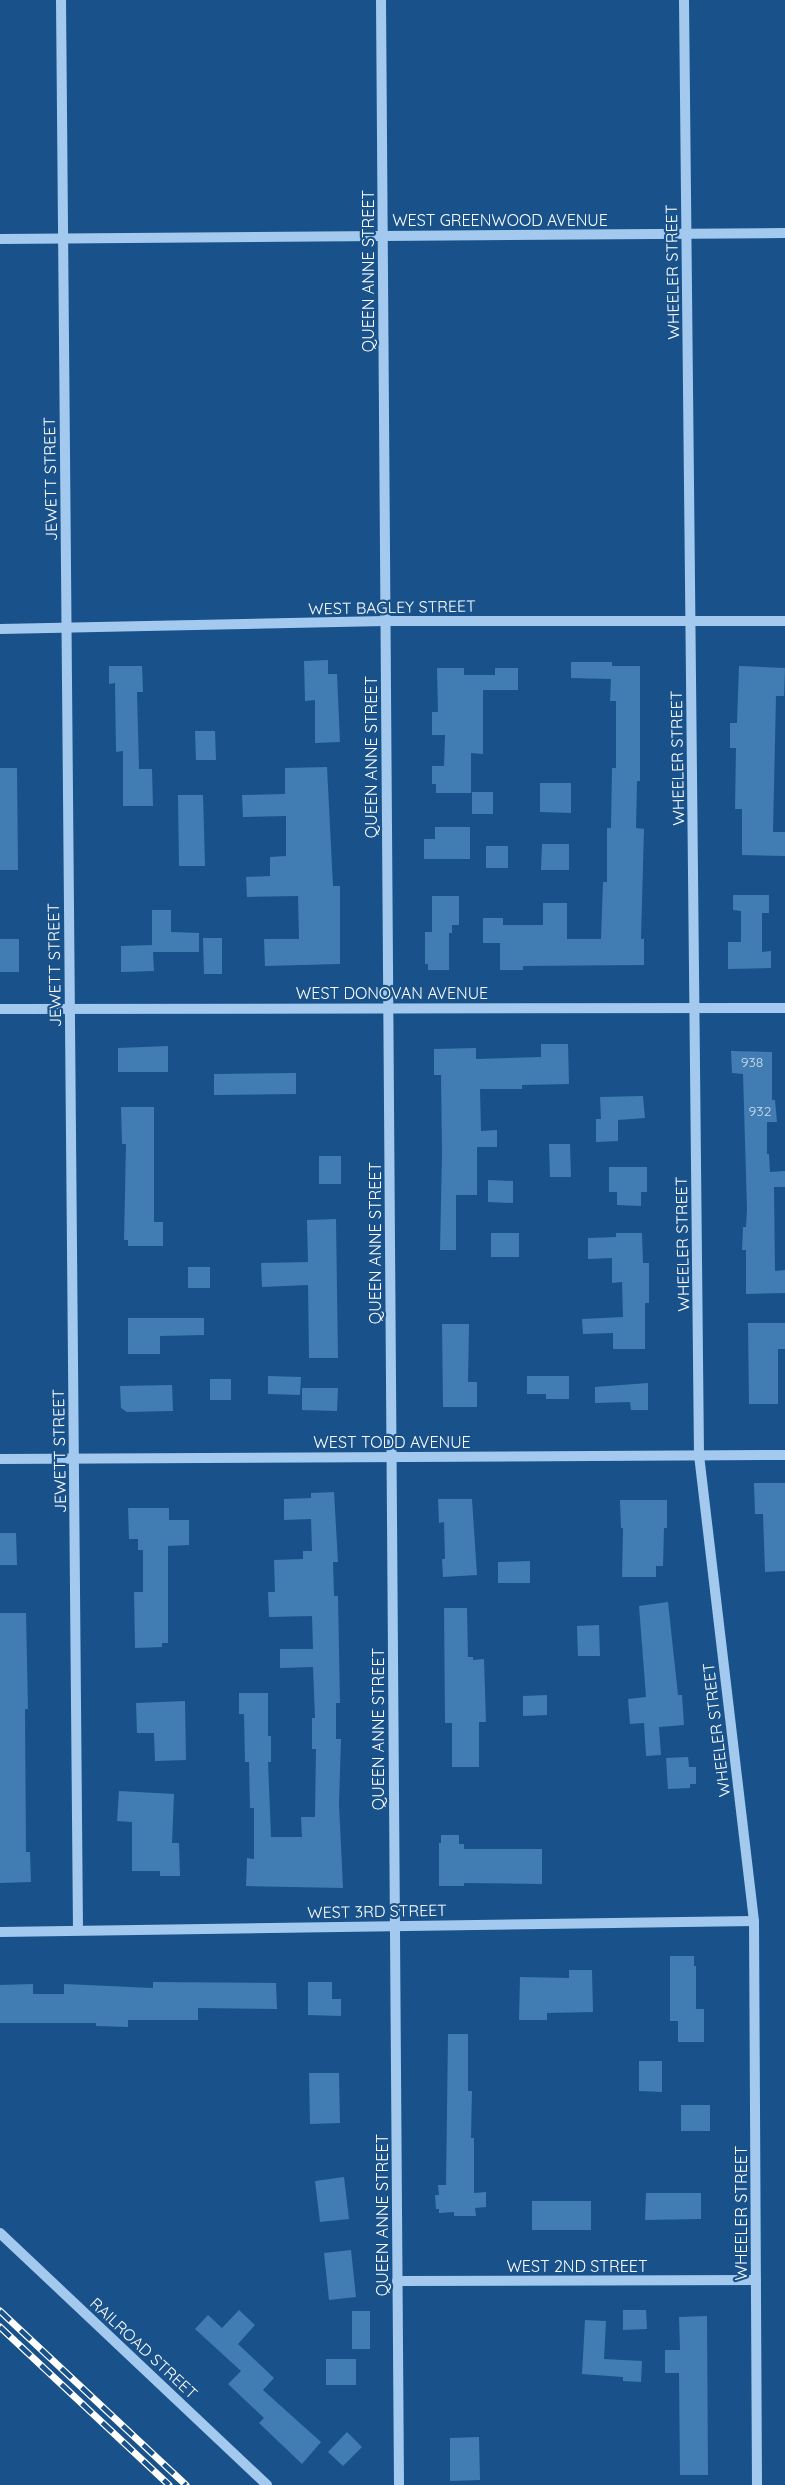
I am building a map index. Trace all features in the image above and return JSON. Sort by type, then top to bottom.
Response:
[{"type":"street","name":"JEWETT STREET","points":[[61,0],[78,1930]]},
{"type":"street","name":"QUEEN ANNE STREET","points":[[381,0],[399,2485]]},
{"type":"street","name":"WHEELER STREET","points":[[684,0],[699,1455],[754,1921],[757,2485]]},
{"type":"street","name":"WEST GREENWOOD AVENUE","points":[[0,239],[785,233]]},
{"type":"street","name":"WEST BAGLEY STREET","points":[[0,629],[385,621],[785,621]]},
{"type":"street","name":"WEST DONOVAN AVENUE","points":[[0,1009],[785,1008]]},
{"type":"street","name":"WEST TODD AVENUE","points":[[0,1459],[785,1455]]},
{"type":"street","name":"WEST 3RD STREET","points":[[0,1932],[754,1921]]},
{"type":"street","name":"RAILROAD STREET","points":[[0,2233],[267,2485]]},
{"type":"street","name":"WEST 2ND STREET","points":[[397,2281],[756,2280]]},
{"type":"building","points":[[328,660],[328,674],[337,674],[340,742],[315,743],[315,700],[305,701],[304,661]]},
{"type":"building","points":[[571,662],[612,662],[612,666],[640,666],[640,781],[637,781],[636,828],[644,829],[641,939],[644,939],[644,965],[523,966],[523,970],[500,970],[500,943],[483,943],[483,918],[503,918],[503,925],[543,925],[543,903],[567,903],[567,939],[601,939],[603,882],[607,882],[607,828],[611,828],[612,768],[616,768],[616,701],[610,701],[611,679],[571,678]]},
{"type":"building","points":[[109,666],[142,666],[143,692],[137,692],[139,769],[152,769],[153,806],[123,806],[123,751],[116,752],[115,683],[109,684]]},
{"type":"building","points":[[739,666],[785,668],[784,696],[776,696],[773,832],[785,832],[785,856],[742,855],[742,809],[735,809],[736,748],[730,748],[730,723],[737,723]]},
{"type":"building","points":[[437,668],[464,668],[464,675],[495,675],[495,668],[518,668],[518,690],[483,690],[483,754],[471,753],[471,793],[436,793],[436,784],[432,784],[432,766],[444,766],[445,735],[432,735],[432,712],[438,712]]},
{"type":"building","points":[[195,731],[215,731],[216,760],[196,760]]},
{"type":"building","points":[[327,767],[333,886],[340,886],[340,964],[265,966],[264,939],[299,939],[298,896],[247,897],[246,877],[270,876],[270,857],[286,856],[286,816],[243,817],[242,795],[285,794],[285,768]]},
{"type":"building","points":[[0,768],[17,768],[18,870],[0,870]]},
{"type":"building","points":[[540,783],[571,783],[571,813],[540,812]]},
{"type":"building","points":[[472,792],[493,792],[493,814],[472,814]]},
{"type":"building","points":[[178,795],[203,795],[205,866],[179,866]]},
{"type":"building","points":[[435,827],[470,827],[470,859],[424,859],[424,839],[435,839]]},
{"type":"building","points":[[542,844],[569,844],[569,870],[541,870]]},
{"type":"building","points":[[486,846],[508,846],[508,868],[486,868]]},
{"type":"building","points":[[733,895],[769,895],[769,913],[762,913],[762,952],[771,951],[771,968],[728,969],[728,942],[741,942],[741,911],[733,910]]},
{"type":"building","points":[[432,896],[459,896],[459,925],[452,925],[452,933],[449,933],[449,970],[428,970],[428,964],[425,964],[425,932],[432,932]]},
{"type":"building","points":[[152,910],[171,910],[171,932],[199,933],[199,952],[153,952],[154,971],[121,972],[121,946],[152,945]]},
{"type":"building","points":[[203,938],[222,938],[222,974],[204,974]]},
{"type":"building","points":[[0,939],[19,939],[19,972],[0,972]]},
{"type":"building","points":[[541,1044],[568,1044],[569,1084],[522,1085],[522,1089],[480,1089],[481,1131],[497,1130],[497,1147],[477,1147],[477,1195],[456,1195],[456,1250],[440,1250],[441,1075],[434,1075],[434,1049],[476,1048],[476,1059],[541,1057]]},
{"type":"building","points":[[168,1046],[168,1072],[118,1072],[118,1048]]},
{"type":"building","points":[[731,1051],[772,1052],[772,1100],[775,1100],[777,1122],[767,1122],[767,1154],[769,1154],[770,1172],[785,1171],[785,1187],[774,1187],[775,1271],[785,1270],[785,1293],[746,1294],[746,1250],[742,1250],[747,1209],[743,1074],[732,1073]]},
{"type":"building","points":[[296,1073],[296,1094],[214,1095],[214,1074]]},
{"type":"building","points":[[643,1096],[645,1118],[618,1120],[618,1141],[596,1142],[596,1119],[601,1119],[600,1097]]},
{"type":"building","points":[[121,1107],[154,1107],[154,1222],[163,1222],[163,1246],[128,1246],[128,1240],[124,1240],[126,1144],[122,1144]]},
{"type":"building","points":[[549,1144],[570,1144],[571,1177],[550,1177]]},
{"type":"building","points":[[319,1156],[341,1156],[341,1184],[319,1184]]},
{"type":"building","points":[[609,1167],[647,1167],[647,1192],[641,1192],[641,1206],[617,1205],[617,1192],[609,1192]]},
{"type":"building","points":[[488,1180],[513,1181],[513,1203],[488,1202]]},
{"type":"building","points":[[336,1219],[338,1358],[309,1358],[308,1285],[262,1287],[261,1263],[308,1262],[307,1220]]},
{"type":"building","points":[[491,1233],[519,1233],[519,1257],[491,1257]]},
{"type":"building","points":[[616,1233],[642,1233],[643,1263],[649,1263],[649,1303],[645,1303],[645,1349],[613,1349],[613,1333],[583,1334],[582,1319],[623,1317],[622,1282],[612,1283],[612,1258],[588,1259],[588,1238],[616,1237]]},
{"type":"building","points":[[188,1267],[210,1267],[210,1288],[188,1288]]},
{"type":"building","points":[[128,1318],[204,1318],[204,1335],[160,1336],[160,1354],[128,1354]]},
{"type":"building","points":[[748,1323],[785,1323],[785,1349],[778,1349],[778,1404],[749,1404]]},
{"type":"building","points":[[442,1324],[469,1324],[468,1382],[477,1382],[477,1407],[443,1407]]},
{"type":"building","points":[[268,1376],[301,1377],[300,1395],[268,1394]]},
{"type":"building","points":[[527,1376],[569,1376],[569,1399],[546,1399],[546,1394],[527,1394]]},
{"type":"building","points":[[210,1379],[231,1379],[231,1400],[210,1400]]},
{"type":"building","points":[[648,1383],[648,1410],[631,1410],[630,1402],[595,1403],[595,1387]]},
{"type":"building","points":[[172,1385],[173,1411],[127,1412],[121,1408],[120,1386]]},
{"type":"building","points":[[302,1388],[338,1388],[337,1411],[302,1410]]},
{"type":"building","points":[[754,1483],[785,1483],[785,1571],[765,1572],[763,1514],[755,1514]]},
{"type":"building","points":[[334,1492],[338,1562],[333,1562],[334,1596],[338,1596],[340,1703],[336,1703],[336,1739],[341,1739],[339,1804],[343,1888],[246,1886],[247,1858],[254,1859],[254,1808],[250,1808],[249,1762],[245,1762],[244,1714],[239,1714],[239,1693],[268,1693],[268,1736],[271,1736],[271,1762],[268,1762],[271,1837],[302,1837],[301,1817],[315,1817],[316,1749],[312,1749],[312,1718],[315,1718],[313,1667],[280,1668],[280,1649],[313,1649],[312,1616],[269,1617],[268,1592],[275,1592],[274,1560],[303,1559],[303,1551],[312,1551],[311,1519],[284,1520],[284,1499],[311,1498],[311,1493]]},
{"type":"building","points":[[438,1499],[472,1499],[477,1575],[443,1577],[444,1522],[439,1523]]},
{"type":"building","points":[[620,1500],[667,1500],[663,1566],[656,1566],[656,1577],[622,1577],[623,1528],[621,1528]]},
{"type":"building","points":[[128,1508],[169,1508],[169,1520],[189,1520],[189,1545],[168,1546],[168,1643],[162,1643],[162,1647],[135,1648],[134,1592],[143,1592],[143,1550],[138,1550],[138,1539],[129,1539]]},
{"type":"building","points":[[0,1533],[16,1533],[17,1565],[0,1565]]},
{"type":"building","points":[[530,1561],[530,1583],[498,1583],[498,1562]]},
{"type":"building","points":[[668,1602],[678,1695],[682,1695],[684,1725],[659,1727],[661,1755],[646,1756],[644,1723],[630,1724],[628,1699],[646,1697],[639,1606]]},
{"type":"building","points":[[444,1608],[467,1608],[468,1657],[473,1657],[473,1660],[484,1659],[486,1722],[479,1722],[479,1767],[452,1767],[452,1723],[445,1723]]},
{"type":"building","points":[[0,1613],[26,1613],[28,1709],[25,1709],[26,1852],[30,1852],[31,1882],[0,1883]]},
{"type":"building","points":[[599,1625],[600,1656],[578,1656],[577,1626]]},
{"type":"building","points":[[547,1695],[547,1715],[523,1716],[523,1696]]},
{"type":"building","points":[[185,1701],[186,1760],[155,1761],[154,1733],[137,1733],[136,1703]]},
{"type":"building","points":[[688,1757],[689,1767],[696,1767],[696,1784],[690,1784],[690,1788],[668,1789],[666,1758]]},
{"type":"building","points":[[119,1791],[174,1794],[172,1843],[179,1843],[180,1876],[160,1876],[160,1871],[132,1871],[132,1822],[117,1821]]},
{"type":"building","points":[[441,1835],[459,1835],[459,1844],[464,1844],[464,1849],[542,1849],[542,1884],[464,1883],[464,1886],[439,1886]]},
{"type":"building","points":[[670,1956],[694,1956],[696,2009],[704,2009],[704,2042],[678,2042],[678,2021],[670,2021]]},
{"type":"building","points":[[569,1970],[592,1970],[593,2012],[547,2013],[547,2020],[519,2020],[520,1977],[569,1978]]},
{"type":"building","points":[[153,1982],[276,1983],[277,2009],[198,2008],[198,2020],[128,2020],[128,2027],[96,2026],[96,2023],[0,2023],[0,1985],[33,1984],[33,1994],[64,1994],[64,1984],[153,1988]]},
{"type":"building","points":[[308,1982],[332,1982],[332,1999],[341,1999],[341,2016],[308,2015]]},
{"type":"building","points":[[448,2034],[468,2034],[468,2091],[472,2091],[471,2138],[474,2138],[474,2193],[486,2192],[486,2207],[475,2208],[476,2216],[454,2216],[454,2212],[439,2213],[439,2209],[436,2209],[435,2195],[439,2195],[438,2185],[446,2185]]},
{"type":"building","points":[[639,2061],[662,2061],[662,2092],[639,2091]]},
{"type":"building","points":[[309,2073],[339,2073],[340,2123],[310,2124]]},
{"type":"building","points":[[681,2105],[710,2105],[710,2131],[681,2131]]},
{"type":"building","points":[[344,2177],[349,2219],[320,2222],[315,2181]]},
{"type":"building","points":[[646,2193],[701,2193],[701,2219],[645,2220]]},
{"type":"building","points":[[532,2201],[591,2201],[591,2230],[532,2230]]},
{"type":"building","points":[[351,2250],[356,2297],[329,2300],[324,2253]]},
{"type":"building","points":[[239,2310],[255,2325],[238,2344],[274,2378],[263,2390],[321,2442],[302,2464],[259,2423],[264,2418],[228,2384],[241,2371],[195,2329],[208,2315],[222,2328]]},
{"type":"building","points":[[623,2310],[646,2310],[647,2329],[623,2330]]},
{"type":"building","points":[[352,2311],[370,2311],[370,2349],[352,2349]]},
{"type":"building","points":[[707,2316],[708,2475],[680,2475],[679,2373],[665,2373],[665,2350],[680,2350],[679,2317]]},
{"type":"building","points":[[585,2320],[606,2321],[604,2359],[642,2361],[641,2382],[623,2381],[623,2377],[582,2374]]},
{"type":"building","points":[[326,2359],[356,2359],[356,2385],[326,2385]]},
{"type":"building","points":[[347,2432],[362,2447],[343,2466],[328,2452]]},
{"type":"building","points":[[479,2437],[480,2480],[450,2481],[450,2438]]},
{"type":"railway","points":[[0,2311],[186,2485]]},
{"type":"railway","points":[[0,2327],[169,2485]]}]
